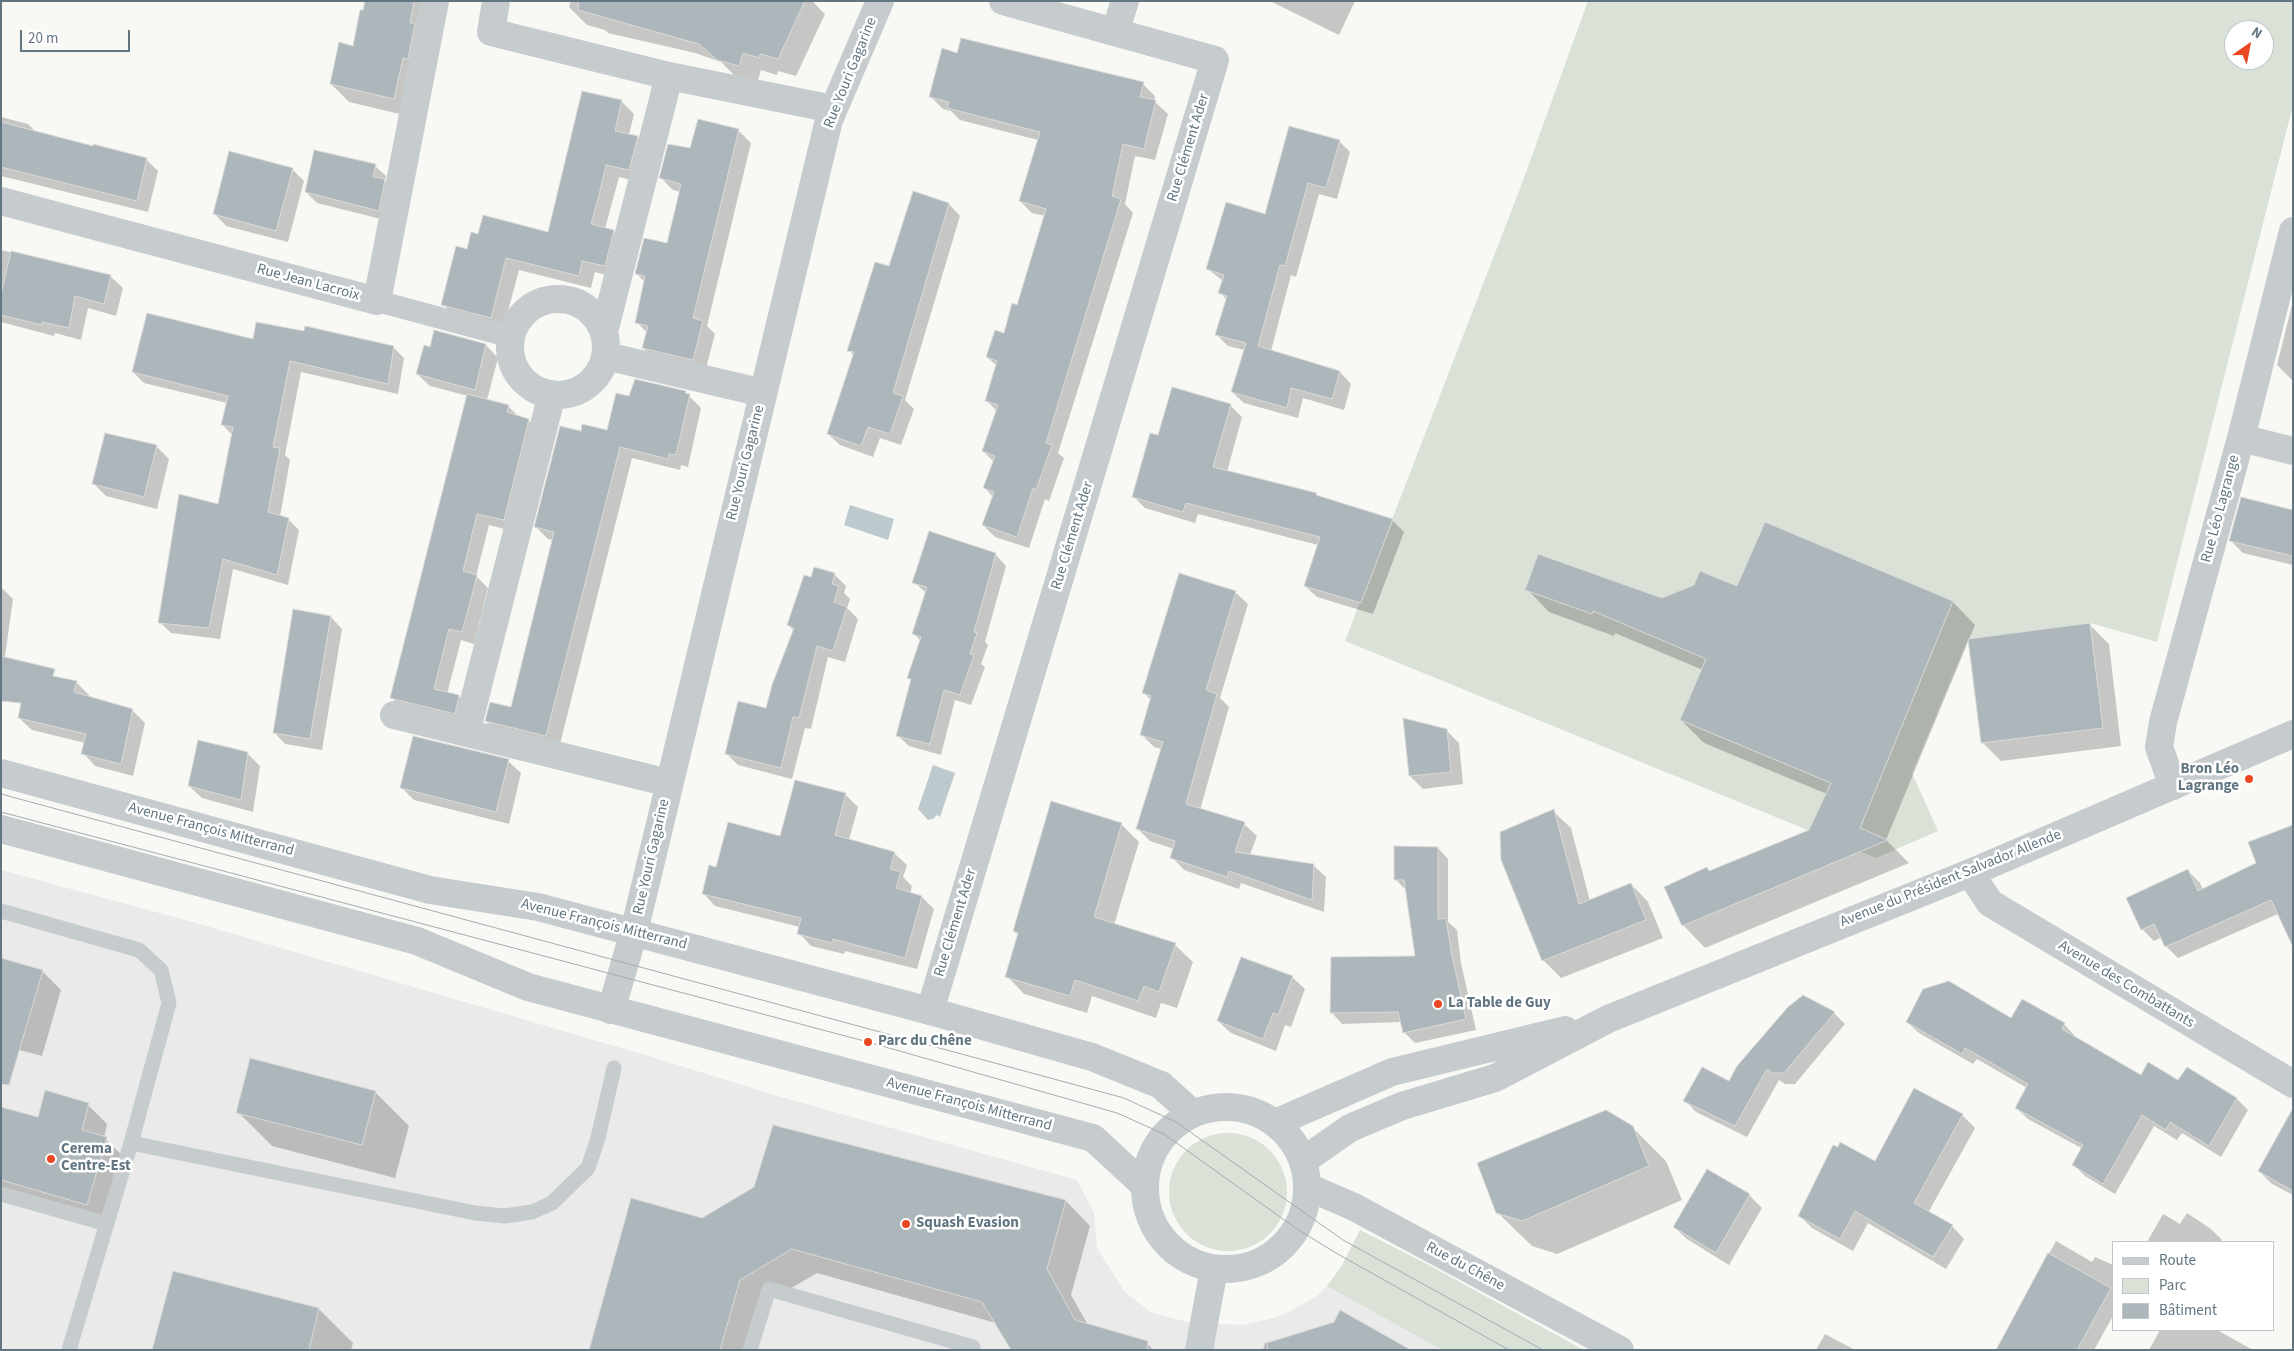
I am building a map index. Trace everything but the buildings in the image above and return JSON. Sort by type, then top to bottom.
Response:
[{"type":"street","name":"Rue Jean Lacroix","points":[[1,201],[377,301],[435,1]]},
{"type":"street","points":[[496,1],[491,32],[669,76],[834,109]]},
{"type":"street","name":"Rue Youri Gagarine","points":[[611,1010],[634,932],[829,120],[880,1]]},
{"type":"street","points":[[1003,1],[1115,32],[1125,1]]},
{"type":"street","name":"Rue Clément Ader","points":[[930,1011],[1215,60],[1115,32]]},
{"type":"street","points":[[605,344],[597,318],[586,307],[572,300],[556,298],[540,302],[527,310],[516,322],[511,337],[510,352],[515,368],[524,380],[537,390],[552,394],[566,394],[580,389],[592,381],[601,369],[605,344],[669,76]]},
{"type":"street","name":"Rue Léo Lagrange","points":[[2173,786],[2159,747],[2163,722],[2241,438],[2293,231]]},
{"type":"street","points":[[377,301],[511,337]]},
{"type":"street","points":[[605,344],[763,393]]},
{"type":"street","points":[[466,733],[552,394]]},
{"type":"street","points":[[2241,438],[2293,450]]},
{"type":"street","points":[[394,715],[670,782]]},
{"type":"street","name":"Avenue du Président Salvador Allende","points":[[1306,1174],[1350,1128],[1402,1106],[1495,1078],[1608,1019],[1970,873],[2293,734]]},
{"type":"street","name":"Avenue François Mitterrand","points":[[1,772],[430,890],[538,906],[930,1011],[1092,1057],[1161,1085],[1192,1113]]},
{"type":"street","name":"Avenue François Mitterrand","points":[[1,829],[417,941],[528,987],[1093,1138],[1144,1185]]},
{"type":"street","name":"Avenue des Combattants","points":[[1970,873],[1990,903],[2293,1084]]},
{"type":"street","name":"Avenue du Président Salvador Allende","points":[[1275,1123],[1392,1072],[1608,1019]]},
{"type":"street","points":[[1213,1107],[1235,1107],[1256,1112],[1275,1123],[1292,1140],[1306,1174],[1304,1213],[1297,1229],[1282,1248],[1262,1262],[1238,1269],[1214,1269],[1191,1262],[1171,1249],[1156,1231],[1146,1208],[1144,1185],[1149,1157],[1164,1134],[1176,1122],[1192,1113],[1213,1107]]},
{"type":"street","name":"Rue du Chêne","points":[[1306,1174],[1354,1208],[1620,1350]]},
{"type":"street","points":[[1198,1350],[1214,1269]]},
{"type":"lane","points":[[1,911],[139,950],[161,970],[169,1003],[131,1143],[69,1350]]},
{"type":"lane","points":[[131,1143],[475,1213],[505,1216],[532,1212],[552,1204],[588,1168],[598,1138],[614,1068]]},
{"type":"lane","points":[[1,1194],[107,1224]]},
{"type":"lane","points":[[750,1350],[769,1289],[973,1347],[972,1350]]},
{"type":"shaded area","points":[[850,505],[894,519],[888,540],[844,525]]},
{"type":"shaded area","points":[[933,765],[955,773],[940,817],[937,815],[933,819],[928,820],[918,809]]},
{"type":"shaded area","points":[[1,870],[196,923],[781,1097],[1077,1180],[1094,1213],[1097,1248],[1124,1291],[1152,1313],[1192,1323],[1243,1325],[1289,1312],[1318,1295],[1327,1286],[1442,1350],[1,1350]]},
{"type":"green space","points":[[1588,1],[2293,1],[2293,105],[2157,642],[2090,623],[1968,639],[1912,773],[1938,831],[1876,858],[1345,641],[1521,186]]},
{"type":"green space","points":[[1228,1133],[1251,1137],[1270,1150],[1283,1169],[1287,1192],[1283,1215],[1270,1234],[1251,1247],[1228,1251],[1205,1247],[1186,1234],[1173,1215],[1169,1192],[1173,1169],[1186,1150],[1205,1137]]},
{"type":"green space","points":[[1360,1230],[1423,1262],[1584,1350],[1442,1350],[1327,1286],[1341,1267]]},
{"type":"tram line","points":[[1,794],[1124,1098],[1176,1122],[1343,1240],[1543,1350]]},
{"type":"tram line","points":[[1,812],[868,1042],[1117,1113],[1164,1134],[1297,1229],[1336,1253],[1509,1350]]},
{"type":"place","name":"Bron Léo Lagrange","points":[[2249,779]]},
{"type":"place","name":"La Table de Guy","points":[[1438,1004]]},
{"type":"place","name":"Parc du Chêne","points":[[868,1042]]},
{"type":"place","name":"Cerema Centre-Est","points":[[51,1159]]},
{"type":"place","name":"Squash Evasion","points":[[906,1224]]}]
